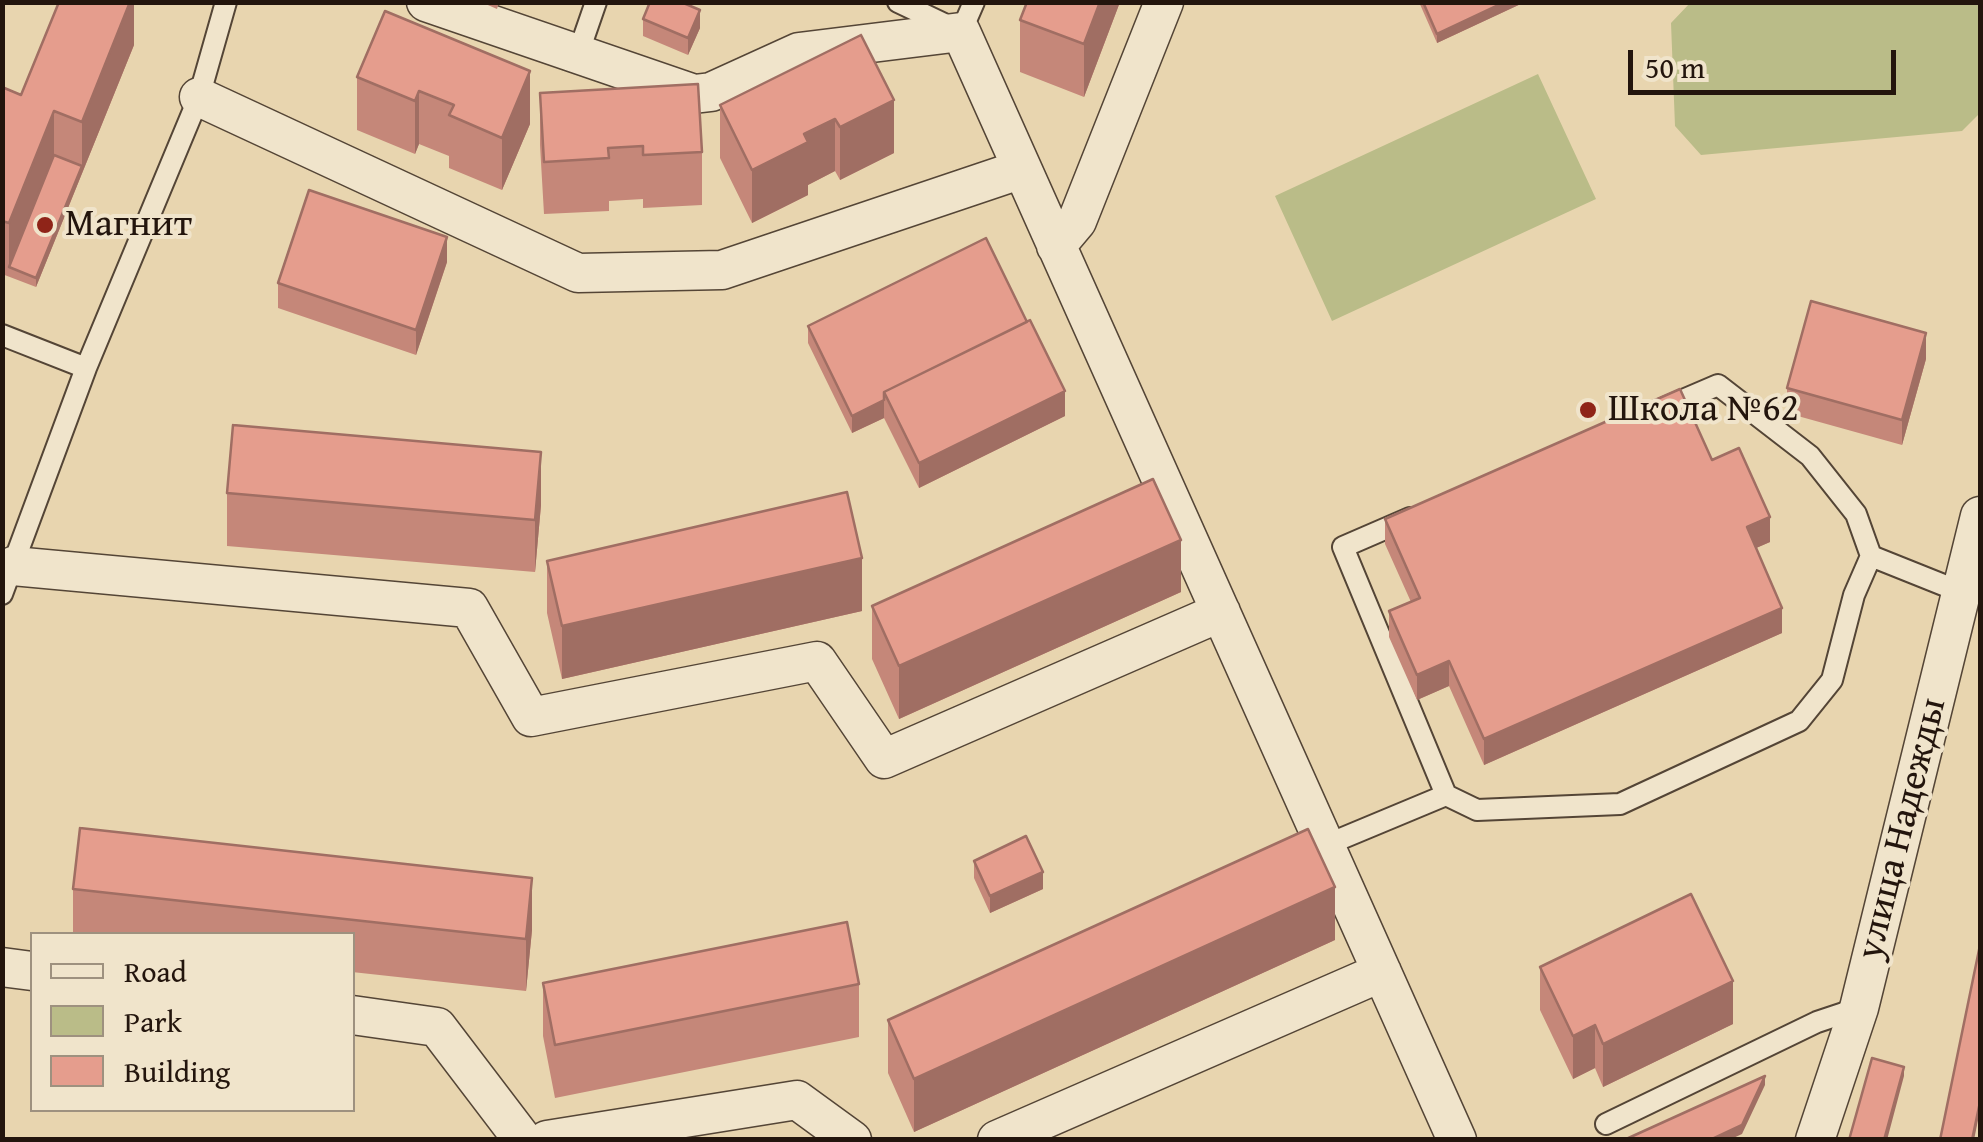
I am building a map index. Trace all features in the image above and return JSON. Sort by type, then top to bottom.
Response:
[{"type":"street","points":[[426,2],[694,94],[711,92],[799,52],[967,17],[1022,169],[1458,1140]]},
{"type":"street","points":[[1056,246],[1077,221],[1164,2]]},
{"type":"street","points":[[199,97],[578,273],[722,270],[1022,169]]},
{"type":"street","name":"улица Надежды","points":[[1815,1140],[1859,1008],[1980,516]]},
{"type":"street","points":[[8,580],[470,608],[531,716],[817,661],[884,759],[1221,612]]},
{"type":"street","points":[[2,967],[30,971]]},
{"type":"street","points":[[997,1140],[1382,972]]},
{"type":"street","points":[[355,1015],[437,1026],[523,1140]]},
{"type":"street","points":[[547,1140],[797,1100],[852,1140]]},
{"type":"lane","points":[[8,580],[86,368],[199,97],[226,2]]},
{"type":"lane","points":[[577,57],[596,2]]},
{"type":"lane","points":[[898,2],[967,17]]},
{"type":"lane","points":[[2,335],[86,368]]},
{"type":"lane","points":[[1432,508],[1343,546],[1446,795],[1478,810],[1620,804],[1799,721],[1832,680],[1854,594],[1871,556],[1856,514],[1810,456],[1718,385],[1646,416]]},
{"type":"lane","points":[[1871,556],[1961,592]]},
{"type":"lane","points":[[1326,845],[1446,795]]},
{"type":"lane","points":[[1606,1124],[1817,1022],[1859,1008]]},
{"type":"green space","points":[[1690,3],[1980,3],[1980,113],[1962,131],[1701,155],[1675,126],[1671,23]]},
{"type":"green space","points":[[1538,74],[1596,199],[1332,321],[1275,196]]},
{"type":"building","points":[[59,2],[130,2],[82,122],[54,111],[9,223],[2,221],[2,87],[21,95]]},
{"type":"building","points":[[650,2],[681,2],[700,10],[688,38],[643,19]]},
{"type":"building","points":[[1027,2],[1100,2],[1084,44],[1020,20]]},
{"type":"building","points":[[1423,2],[1505,2],[1437,34]]},
{"type":"building","points":[[385,11],[530,71],[502,138],[449,115],[454,105],[419,91],[415,101],[357,77]]},
{"type":"building","points":[[861,35],[894,100],[840,127],[835,119],[804,134],[808,142],[752,170],[720,105]]},
{"type":"building","points":[[698,84],[702,152],[643,155],[643,146],[608,148],[609,158],[544,162],[540,93]]},
{"type":"building","name":"Магнит","points":[[54,155],[82,166],[36,278],[9,267]]},
{"type":"building","points":[[309,190],[447,237],[416,330],[278,283]]},
{"type":"building","points":[[986,238],[1027,322],[884,392],[884,400],[852,416],[808,326]]},
{"type":"building","points":[[1811,301],[1926,333],[1902,420],[1787,388]]},
{"type":"building","points":[[1030,320],[1065,391],[919,463],[884,392]]},
{"type":"building","points":[[1680,389],[1712,460],[1739,448],[1770,517],[1747,527],[1782,608],[1484,739],[1449,661],[1417,675],[1389,611],[1420,598],[1385,519]]},
{"type":"building","points":[[233,425],[541,452],[535,520],[227,493]]},
{"type":"building","points":[[1153,479],[1181,540],[899,666],[872,606]]},
{"type":"building","points":[[847,492],[862,558],[562,626],[547,561]]},
{"type":"building","points":[[80,828],[532,878],[526,939],[73,889]]},
{"type":"building","points":[[1308,829],[1335,887],[914,1079],[888,1020]]},
{"type":"building","points":[[1026,836],[1043,872],[990,896],[974,861]]},
{"type":"building","points":[[1691,894],[1733,981],[1603,1044],[1595,1025],[1573,1036],[1540,967]]},
{"type":"building","points":[[847,922],[859,984],[555,1045],[543,983]]},
{"type":"building","points":[[1980,945],[1980,1102],[1972,1140],[1940,1140]]},
{"type":"building","points":[[1872,1058],[1904,1067],[1884,1140],[1849,1140]]},
{"type":"building","points":[[1765,1076],[1742,1125],[1710,1140],[1624,1140]]},
{"type":"place","name":"Магнит","points":[[45,225]]},
{"type":"place","name":"Школа №62","points":[[1588,410]]}]
